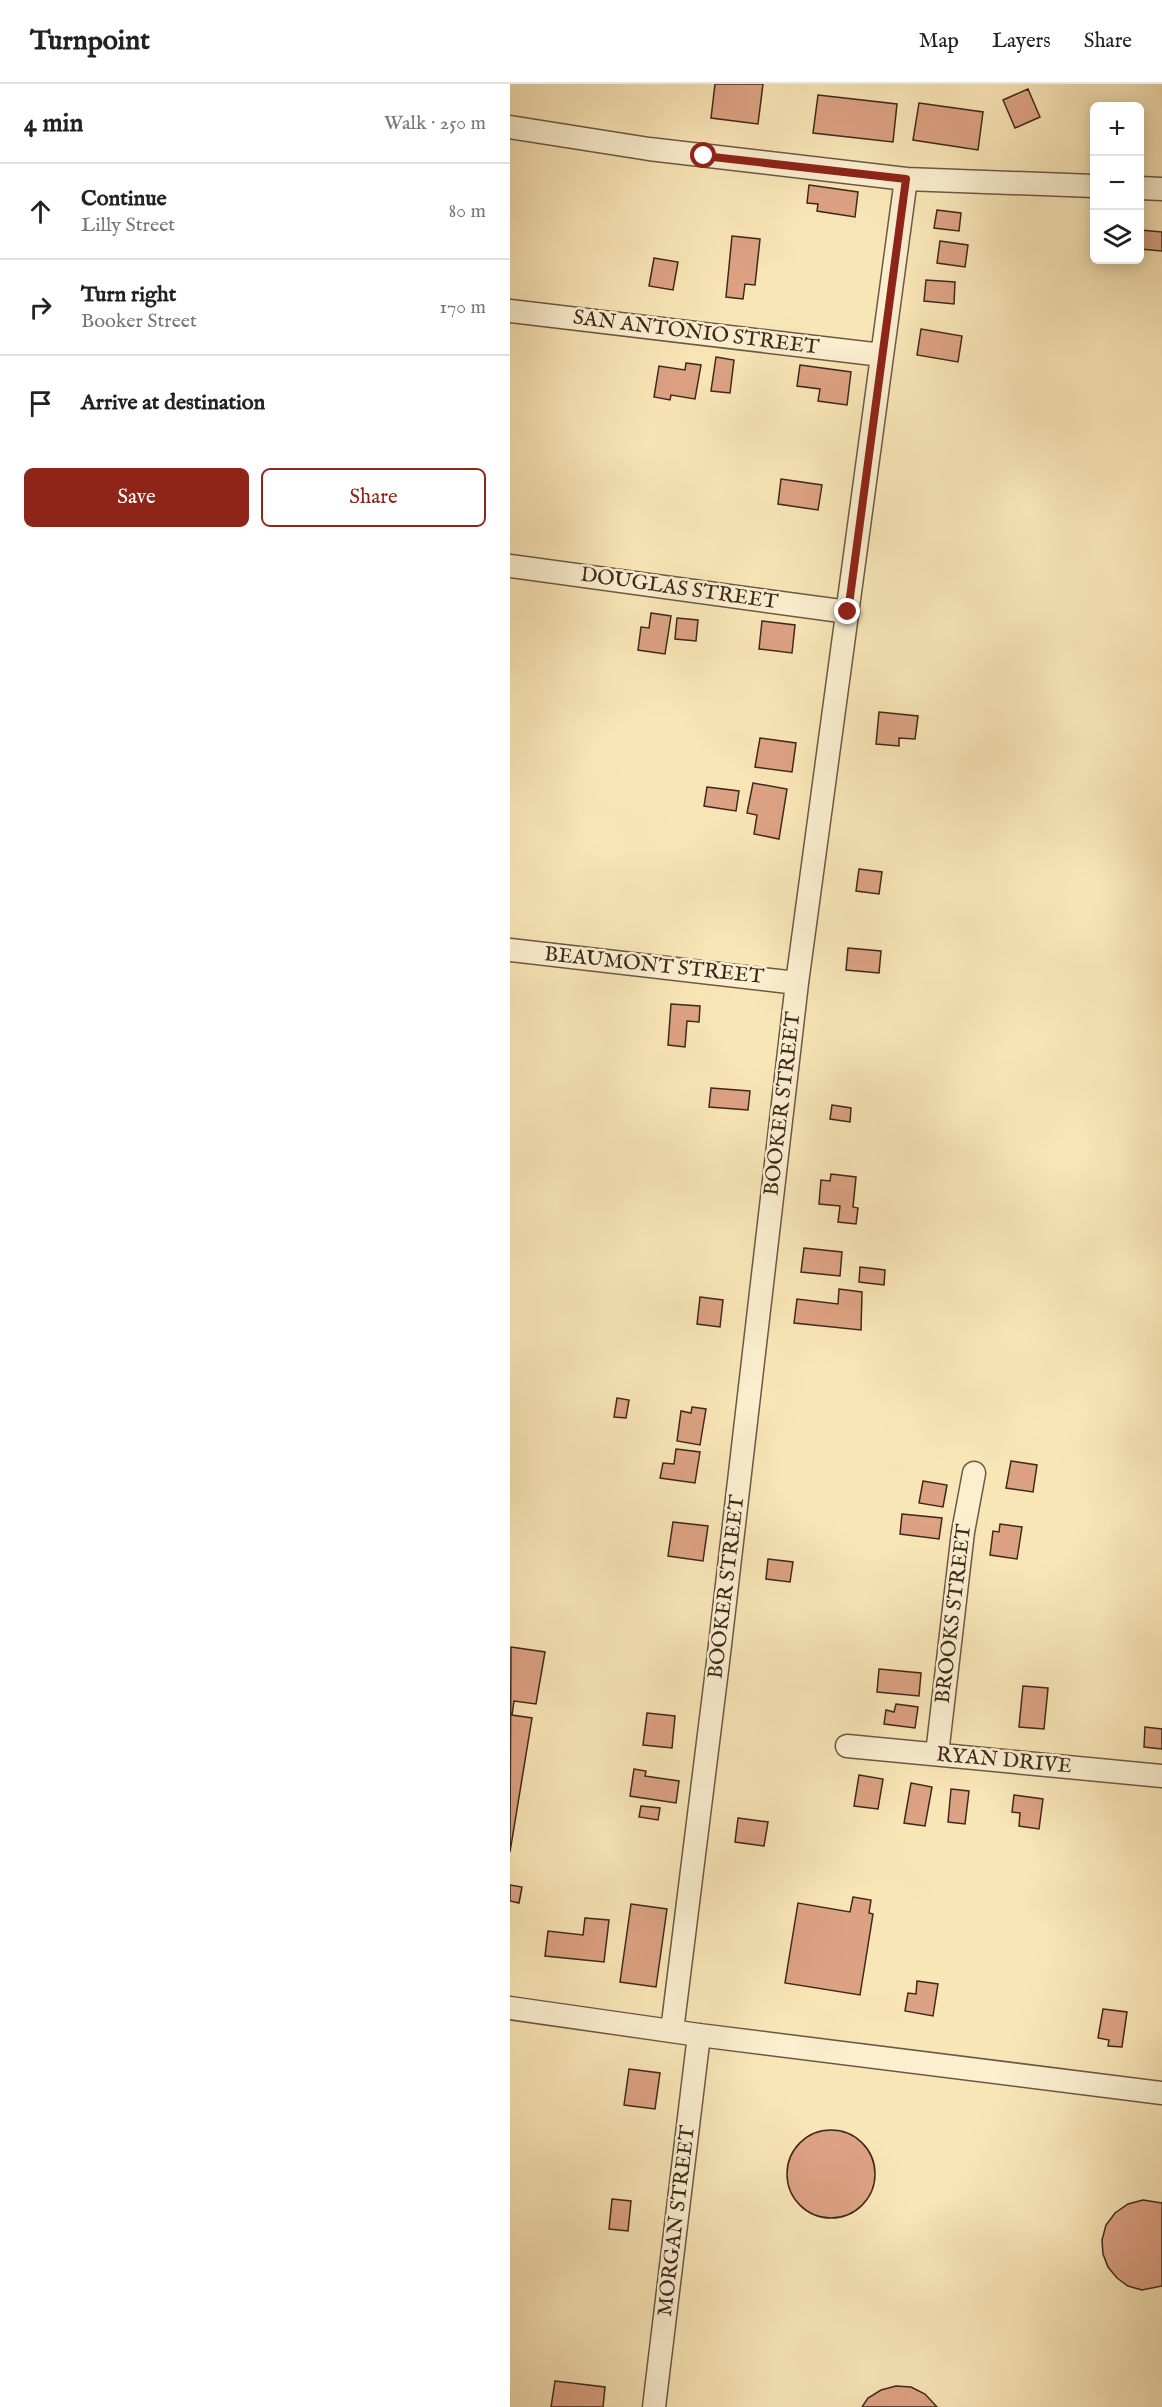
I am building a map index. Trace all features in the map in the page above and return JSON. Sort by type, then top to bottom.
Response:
[{"type":"street","points":[[510,127],[660,150],[906,179],[1090,186]]},
{"type":"street","name":"BOOKER STREET","points":[[672,2031],[718,1662],[797,982],[906,179]]},
{"type":"street","points":[[1144,188],[1162,189]]},
{"type":"street","name":"SAN ANTONIO STREET","points":[[510,311],[882,356]]},
{"type":"street","name":"DOUGLAS STREET","points":[[510,566],[848,612]]},
{"type":"street","name":"BEAUMONT STREET","points":[[510,950],[797,982]]},
{"type":"street","name":"BROOKS STREET","points":[[937,1754],[963,1532],[974,1473]]},
{"type":"street","name":"RYAN DRIVE","points":[[847,1746],[1162,1776]]},
{"type":"street","points":[[510,2008],[699,2035],[1162,2093]]},
{"type":"street","name":"MORGAN STREET","points":[[654,2407],[699,2035]]},
{"type":"building","points":[[715,84],[763,84],[758,124],[711,118]]},
{"type":"building","points":[[1028,89],[1040,117],[1015,128],[1003,100]]},
{"type":"building","points":[[818,95],[897,104],[893,142],[813,133]]},
{"type":"building","points":[[919,103],[983,112],[978,150],[913,140]]},
{"type":"building","points":[[809,185],[858,192],[855,217],[817,211],[818,204],[807,203]]},
{"type":"building","points":[[937,210],[961,213],[959,231],[934,228]]},
{"type":"building","points":[[1144,230],[1162,232],[1162,251],[1144,249]]},
{"type":"building","points":[[732,236],[760,239],[755,285],[745,284],[743,299],[726,297]]},
{"type":"building","points":[[940,241],[968,245],[965,267],[937,263]]},
{"type":"building","points":[[654,258],[678,262],[673,290],[649,286]]},
{"type":"building","points":[[926,280],[955,282],[954,304],[924,301]]},
{"type":"building","points":[[921,329],[962,336],[958,362],[917,355]]},
{"type":"building","points":[[716,357],[734,360],[730,393],[711,391]]},
{"type":"building","points":[[686,363],[701,365],[695,399],[671,395],[670,400],[654,397],[659,366],[685,370]]},
{"type":"building","points":[[800,365],[851,372],[847,405],[818,401],[820,389],[797,386]]},
{"type":"building","points":[[781,479],[822,485],[818,510],[778,504]]},
{"type":"building","points":[[651,613],[671,616],[665,654],[638,650],[641,627],[649,628]]},
{"type":"building","points":[[677,618],[698,620],[696,641],[675,639]]},
{"type":"building","points":[[762,621],[795,625],[792,653],[759,649]]},
{"type":"building","points":[[879,712],[918,716],[915,739],[899,738],[899,746],[876,744]]},
{"type":"building","points":[[760,738],[796,743],[792,772],[755,767]]},
{"type":"building","points":[[753,783],[787,789],[779,839],[754,834],[757,815],[747,813]]},
{"type":"building","points":[[707,787],[739,791],[736,811],[704,806]]},
{"type":"building","points":[[859,869],[882,872],[879,894],[856,891]]},
{"type":"building","points":[[848,948],[881,951],[879,973],[846,970]]},
{"type":"building","points":[[671,1004],[700,1006],[699,1022],[687,1021],[685,1047],[668,1045]]},
{"type":"building","points":[[711,1088],[750,1091],[748,1110],[709,1107]]},
{"type":"building","points":[[832,1105],[851,1108],[850,1122],[830,1119]]},
{"type":"building","points":[[831,1174],[856,1177],[853,1207],[858,1208],[856,1224],[838,1222],[840,1206],[819,1204],[821,1180],[830,1181]]},
{"type":"building","points":[[804,1248],[842,1252],[840,1276],[801,1272]]},
{"type":"building","points":[[860,1267],[885,1270],[884,1285],[859,1282]]},
{"type":"building","points":[[839,1289],[862,1292],[861,1330],[794,1323],[797,1299],[838,1304]]},
{"type":"building","points":[[700,1297],[723,1300],[720,1327],[697,1324]]},
{"type":"building","points":[[617,1398],[629,1400],[626,1418],[614,1417]]},
{"type":"building","points":[[692,1407],[706,1409],[700,1445],[677,1441],[681,1411],[691,1413]]},
{"type":"building","points":[[676,1449],[700,1452],[695,1483],[660,1478],[663,1463],[674,1464]]},
{"type":"building","points":[[1011,1461],[1037,1465],[1033,1492],[1006,1488]]},
{"type":"building","points":[[923,1481],[947,1485],[943,1507],[919,1503]]},
{"type":"building","points":[[902,1514],[942,1518],[939,1539],[900,1534]]},
{"type":"building","points":[[673,1522],[708,1526],[703,1561],[668,1556]]},
{"type":"building","points":[[1000,1524],[1022,1527],[1017,1559],[990,1555],[993,1531],[999,1532]]},
{"type":"building","points":[[768,1559],[793,1562],[790,1582],[766,1579]]},
{"type":"building","points":[[511,1647],[545,1652],[536,1704],[514,1701],[512,1715],[532,1718],[510,1852]]},
{"type":"building","points":[[879,1669],[921,1673],[919,1696],[877,1692]]},
{"type":"building","points":[[1023,1686],[1048,1688],[1044,1729],[1019,1727]]},
{"type":"building","points":[[896,1704],[918,1707],[915,1728],[884,1724],[886,1710],[894,1712]]},
{"type":"building","points":[[647,1713],[675,1716],[672,1748],[643,1745]]},
{"type":"building","points":[[1145,1727],[1162,1729],[1162,1749],[1144,1747]]},
{"type":"building","points":[[634,1769],[646,1771],[645,1776],[679,1781],[676,1803],[630,1796]]},
{"type":"building","points":[[859,1775],[883,1779],[878,1809],[854,1806]]},
{"type":"building","points":[[911,1783],[932,1787],[925,1826],[904,1823]]},
{"type":"building","points":[[951,1789],[969,1791],[965,1824],[948,1822]]},
{"type":"building","points":[[1014,1795],[1043,1799],[1039,1829],[1019,1826],[1020,1813],[1012,1812]]},
{"type":"building","points":[[641,1806],[660,1808],[658,1820],[639,1817]]},
{"type":"building","points":[[738,1818],[768,1822],[764,1846],[735,1842]]},
{"type":"building","points":[[510,1885],[522,1887],[519,1903],[510,1901]]},
{"type":"building","points":[[853,1897],[871,1900],[869,1913],[873,1914],[860,1995],[785,1983],[798,1903],[850,1912]]},
{"type":"building","points":[[631,1904],[667,1909],[656,1987],[620,1982]]},
{"type":"building","points":[[585,1918],[609,1920],[604,1962],[545,1956],[548,1931],[583,1935]]},
{"type":"building","points":[[917,1981],[938,1984],[933,2016],[905,2011],[908,1993],[916,1994]]},
{"type":"building","points":[[1103,2009],[1127,2012],[1122,2047],[1108,2046],[1109,2040],[1098,2038]]},
{"type":"building","points":[[629,2069],[660,2073],[655,2109],[624,2105]]},
{"type":"building","points":[[822,2130],[840,2130],[856,2137],[868,2149],[875,2165],[875,2183],[868,2199],[856,2211],[840,2218],[822,2218],[806,2211],[794,2199],[787,2183],[787,2165],[794,2149],[806,2137]]},
{"type":"building","points":[[612,2199],[631,2201],[628,2231],[609,2229]]},
{"type":"building","points":[[1143,2200],[1162,2203],[1162,2286],[1142,2290],[1128,2286],[1108,2267],[1103,2254],[1102,2240],[1106,2225],[1115,2213],[1128,2204]]},
{"type":"building","points":[[555,2381],[605,2387],[603,2407],[551,2407]]},
{"type":"building","points":[[896,2386],[911,2387],[925,2394],[937,2407],[862,2407],[868,2398],[881,2390]]},
{"type":"route","points":[[704,156],[906,179],[848,612]]}]
